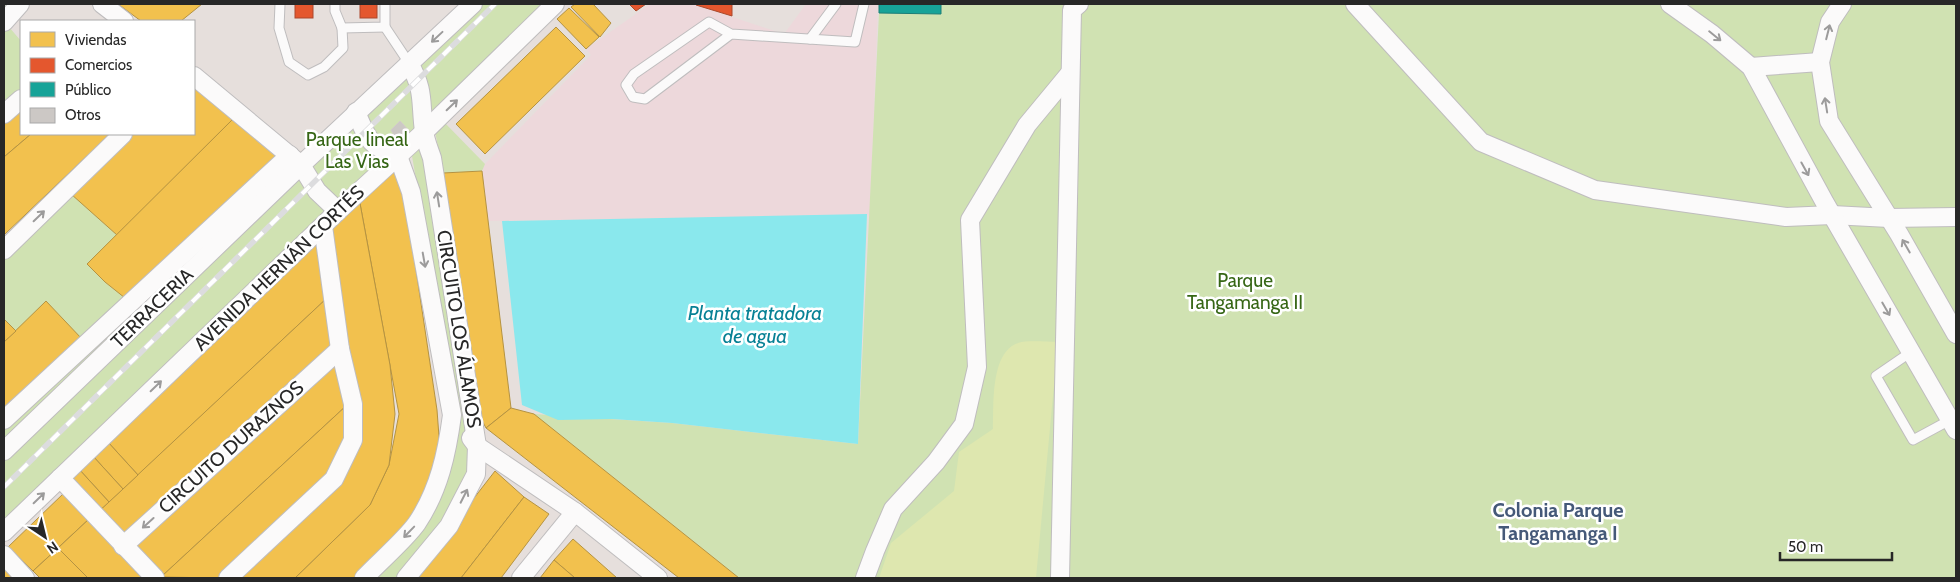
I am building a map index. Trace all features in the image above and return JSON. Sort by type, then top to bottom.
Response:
[{"type":"street","points":[[4,22],[20,4]]},
{"type":"street","points":[[102,4],[116,19]]},
{"type":"street","points":[[4,420],[296,160],[356,112],[473,4]]},
{"type":"street","name":"AVENIDA HERNÁN CORTÉS","points":[[4,532],[338,211],[424,132],[555,4]]},
{"type":"street","points":[[1060,578],[1072,10],[1079,4]]},
{"type":"street","points":[[1355,4],[1481,142],[1595,190],[1786,217],[1832,215],[1889,218],[1956,218]]},
{"type":"street","points":[[1842,4],[1830,22],[1820,62],[1829,121],[1889,218],[1956,334]]},
{"type":"street","points":[[1674,5],[1750,66],[1832,215],[1953,425]]},
{"type":"street","points":[[1750,66],[1820,62]]},
{"type":"street","name":"CIRCUITO LOS ÁLAMOS","points":[[406,578],[449,526],[476,474],[477,446],[432,158],[424,132],[422,98],[418,79],[409,63]]},
{"type":"street","points":[[866,578],[893,509],[936,462],[964,424],[977,367],[970,220],[1027,126],[1070,73]]},
{"type":"street","points":[[195,77],[296,160],[318,191],[338,211]]},
{"type":"street","points":[[4,114],[20,100]]},
{"type":"street","points":[[356,112],[369,141],[379,150],[398,156]]},
{"type":"street","points":[[4,250],[122,135]]},
{"type":"street","name":"CIRCUITO LOS ÁLAMOS","points":[[364,578],[416,524],[434,492],[448,447],[452,415],[411,192],[398,156]]},
{"type":"street","name":"TERRACERIA","points":[[4,451],[296,160]]},
{"type":"street","points":[[228,578],[334,479],[353,440],[353,404],[340,349],[323,226]]},
{"type":"street","name":"CIRCUITO DURAZNOS","points":[[123,546],[340,349]]},
{"type":"street","points":[[452,415],[477,446],[575,512],[649,576]]},
{"type":"street","points":[[60,478],[155,578]]},
{"type":"street","points":[[423,512],[449,526]]},
{"type":"street","points":[[521,578],[575,512]]},
{"type":"street","points":[[4,555],[25,578]]},
{"type":"lane","points":[[280,4],[279,28],[289,62],[308,75],[324,67],[343,48],[342,28],[335,11],[335,4]]},
{"type":"lane","points":[[385,4],[385,27],[409,63]]},
{"type":"lane","points":[[810,39],[836,4]]},
{"type":"lane","points":[[731,34],[645,99],[633,97],[626,85],[634,74],[709,22],[731,34],[855,42],[864,4]]},
{"type":"lane","points":[[342,28],[385,27]]},
{"type":"lane","points":[[1911,352],[1876,376],[1914,440],[1953,425]]},
{"type":"shaded area","points":[[650,4],[693,4],[784,34],[806,4],[878,4],[870,215],[488,221],[482,171],[485,164],[591,55],[586,49]]},
{"type":"green space","points":[[4,4],[29,4],[9,27],[20,40],[20,96],[4,110]]},
{"type":"green space","name":"Parque lineal Las Vias","points":[[478,4],[546,4],[431,114],[423,78],[415,62]]},
{"type":"green space","name":"Parque Tangamanga II","points":[[941,4],[1956,4],[1956,578],[739,578],[534,414],[672,423],[858,444],[879,13],[940,14]]},
{"type":"green space","name":"Parque lineal Las Vias","points":[[407,70],[423,122],[411,133],[400,121],[391,130],[400,145],[336,207],[302,165]]},
{"type":"green space","points":[[442,120],[485,164],[482,171],[443,173],[434,126]]},
{"type":"green space","points":[[427,141],[475,434],[470,474],[445,515],[438,531],[397,578],[369,578],[458,424],[412,156]]},
{"type":"green space","points":[[284,162],[328,213],[4,525],[4,430]]},
{"type":"green space","points":[[71,194],[117,235],[88,264],[105,282],[130,302],[82,339],[16,331],[4,319],[4,258]]},
{"type":"green space","points":[[1032,341],[1058,342],[1036,578],[879,578],[891,543],[954,491],[959,452],[993,429],[995,381],[1002,357],[1018,343]]},
{"type":"water","name":"Planta tratadora de agua","points":[[867,214],[858,444],[672,423],[612,419],[558,420],[522,405],[502,221]]},
{"type":"building: Viviendas","points":[[118,4],[202,4],[182,20],[140,20]]},
{"type":"building: Viviendas","points":[[575,4],[593,4],[611,23],[600,37],[571,7]]},
{"type":"building: Viviendas","points":[[569,8],[599,37],[586,49],[557,19]]},
{"type":"building: Viviendas","points":[[556,27],[585,56],[485,154],[456,124]]},
{"type":"building: Viviendas","points":[[195,78],[235,117],[117,235],[71,194],[132,135],[195,135]]},
{"type":"building: Viviendas","points":[[20,104],[20,135],[30,135],[4,157],[4,118]]},
{"type":"building: Viviendas","points":[[235,117],[278,154],[130,302],[105,282],[87,264]]},
{"type":"building: Viviendas","points":[[30,135],[109,135],[4,235],[4,157]]},
{"type":"building: Viviendas","points":[[398,161],[437,410],[440,450],[428,486],[411,526],[354,578],[295,578],[370,505],[389,465],[399,414],[359,198]]},
{"type":"building: Viviendas","points":[[482,171],[511,408],[486,428],[473,403],[443,173]]},
{"type":"building: Viviendas","points":[[359,198],[390,365],[395,414],[389,465],[370,505],[295,578],[236,578],[358,441],[352,380],[329,227]]},
{"type":"building: Viviendas","points":[[319,238],[327,298],[138,475],[107,441]]},
{"type":"building: Viviendas","points":[[327,298],[335,347],[122,538],[98,512]]},
{"type":"building: Viviendas","points":[[46,301],[82,339],[4,413],[4,342]]},
{"type":"building: Viviendas","points":[[4,319],[16,331],[4,342]]},
{"type":"building: Viviendas","points":[[336,359],[347,405],[161,577],[130,546]]},
{"type":"building: Viviendas","points":[[347,405],[347,438],[328,477],[220,578],[161,577]]},
{"type":"building: Viviendas","points":[[511,408],[534,414],[739,578],[679,578],[486,428]]},
{"type":"building: Viviendas","points":[[107,441],[138,475],[123,489],[92,455]]},
{"type":"building: Viviendas","points":[[92,455],[123,489],[109,502],[78,468]]},
{"type":"building: Viviendas","points":[[78,468],[109,502],[98,512],[66,480]]},
{"type":"building: Viviendas","points":[[495,471],[524,497],[461,578],[412,578]]},
{"type":"building: Viviendas","points":[[64,493],[89,519],[33,571],[8,547]]},
{"type":"building: Viviendas","points":[[524,497],[549,514],[501,578],[461,578]]},
{"type":"building: Viviendas","points":[[89,519],[147,578],[88,578],[58,548]]},
{"type":"building: Viviendas","points":[[573,539],[617,578],[575,578],[554,560]]},
{"type":"building: Viviendas","points":[[58,548],[88,578],[40,578],[33,571]]},
{"type":"building: Viviendas","points":[[554,560],[575,578],[540,578]]},
{"type":"building: Viviendas","points":[[4,563],[15,578],[4,578]]},
{"type":"building: Comercios","points":[[295,4],[313,4],[313,18],[295,18]]},
{"type":"building: Comercios","points":[[360,4],[377,4],[377,18],[360,18]]},
{"type":"building: Comercios","points":[[629,4],[646,4],[636,11]]},
{"type":"building: Comercios","points":[[732,4],[732,16],[696,5]]},
{"type":"building: Público","points":[[879,4],[941,4],[941,14],[879,13]]},
{"type":"building: Otros","points":[[400,121],[411,133],[400,145],[391,130]]},
{"type":"railway","points":[[4,487],[495,4]]},
{"type":"district","name":"Colonia Parque Tangamanga I","points":[[1558,522]]}]
